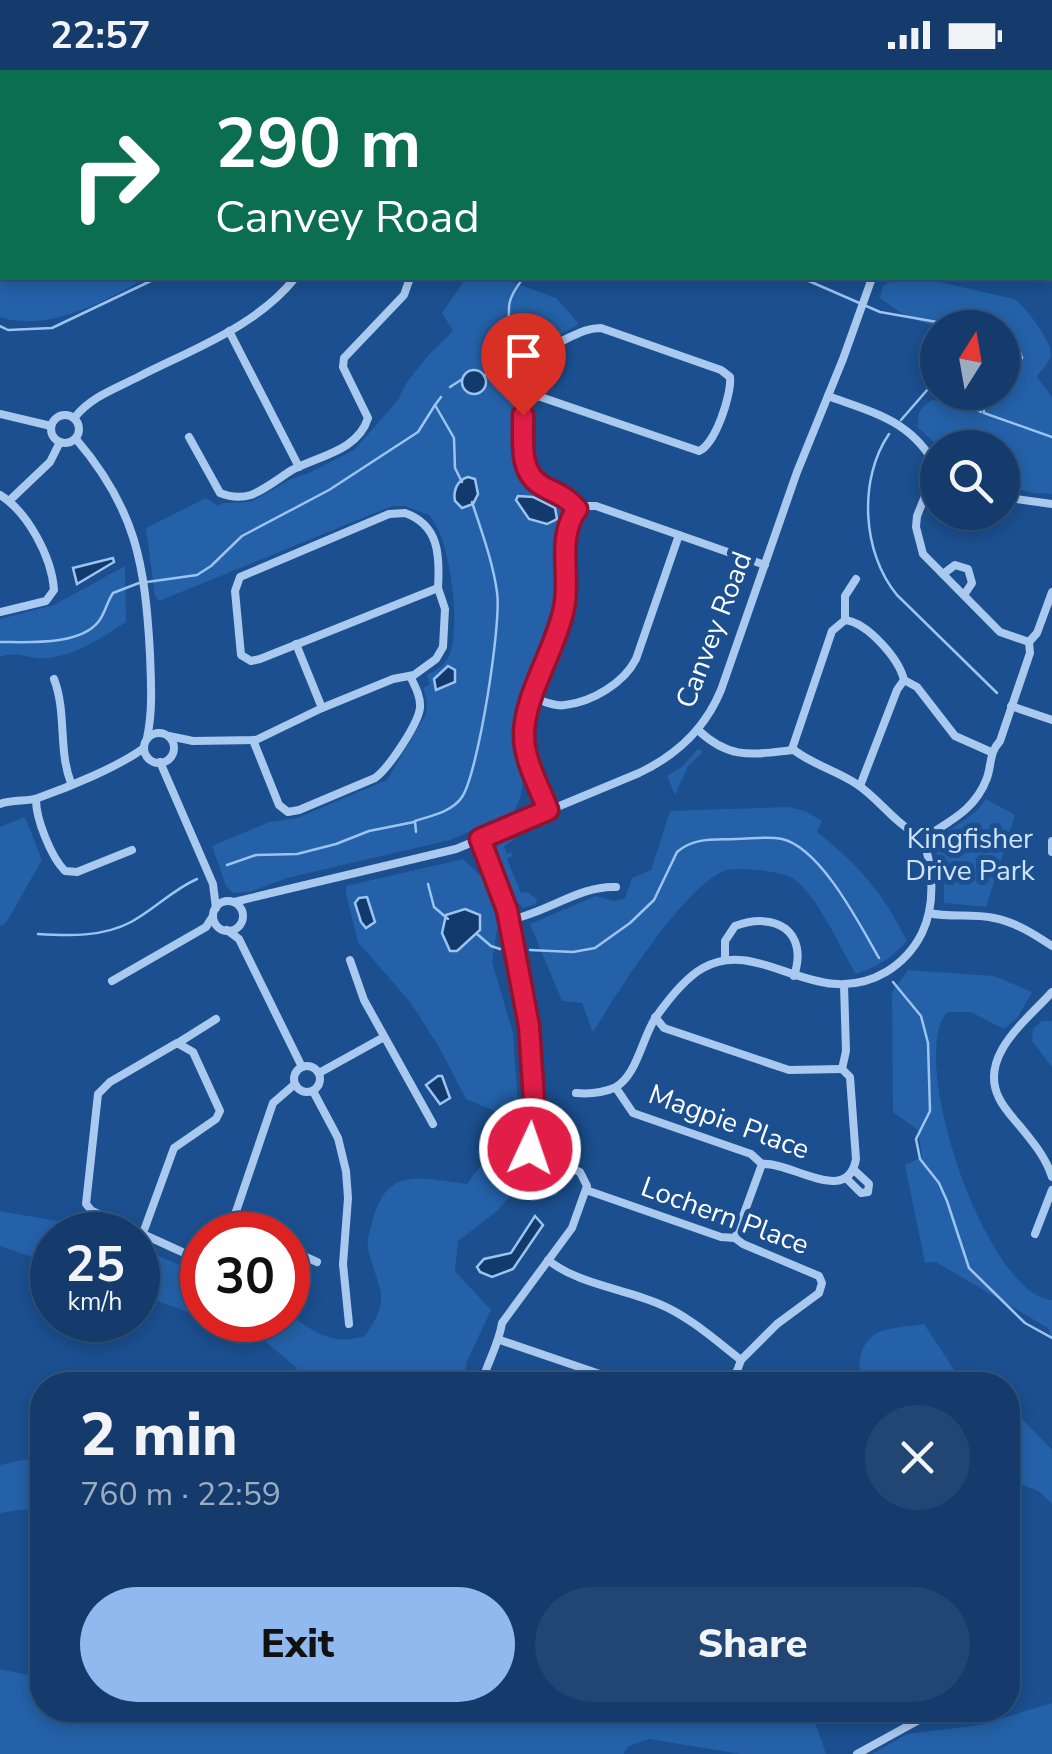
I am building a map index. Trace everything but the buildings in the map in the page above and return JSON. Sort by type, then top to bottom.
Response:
[{"type":"street","points":[[51,426],[60,415],[75,417],[98,396],[229,331],[268,307],[294,280]]},
{"type":"street","points":[[189,437],[208,476],[220,494],[226,496],[252,494],[346,446],[368,421],[343,368],[344,358],[404,294],[409,280]]},
{"type":"street","name":"Canvey Road","points":[[215,912],[231,902],[267,897],[294,887],[456,849],[655,766],[680,749],[698,730],[718,698],[871,280]]},
{"type":"street","points":[[526,392],[699,450],[712,442],[731,382],[721,370],[598,328],[542,352],[526,392],[523,409],[526,466],[535,481],[564,495],[577,509]]},
{"type":"street","points":[[229,331],[299,467]]},
{"type":"street","points":[[828,396],[878,411],[902,426],[920,444]]},
{"type":"street","points":[[0,414],[51,426]]},
{"type":"street","points":[[75,417],[80,430],[76,439]]},
{"type":"street","points":[[51,426],[53,436],[60,442]]},
{"type":"street","points":[[60,442],[76,439]]},
{"type":"street","points":[[76,439],[114,489],[133,532],[141,566],[153,712],[146,743]]},
{"type":"street","points":[[0,612],[46,601],[54,590],[44,552],[4,498],[50,462],[60,442]]},
{"type":"street","points":[[1020,499],[1052,504]]},
{"type":"street","points":[[548,810],[525,746],[525,724],[564,611],[566,539],[577,509],[590,505],[764,566]]},
{"type":"street","points":[[128,760],[155,733],[194,741],[252,740],[322,708],[410,676],[434,661],[442,650],[446,612],[438,588],[432,532],[422,520],[401,512],[388,514],[240,577],[235,591],[241,655],[255,661],[438,588]]},
{"type":"street","points":[[920,515],[916,526],[923,554],[1000,632],[1028,642]]},
{"type":"street","points":[[534,698],[564,705],[604,690],[625,676],[636,659],[679,536]]},
{"type":"street","points":[[942,574],[956,566],[968,569],[972,583],[964,596]]},
{"type":"street","points":[[846,620],[845,596],[856,579]]},
{"type":"street","points":[[1028,642],[1037,634],[1052,592]]},
{"type":"street","points":[[792,749],[832,631],[846,620]]},
{"type":"street","points":[[846,620],[860,625],[898,664],[904,680],[920,691],[955,736],[991,752]]},
{"type":"street","points":[[924,838],[974,805],[1030,653],[1028,642]]},
{"type":"street","points":[[296,644],[322,708]]},
{"type":"street","points":[[252,740],[278,805],[288,812],[299,810],[376,778],[386,769],[419,712],[419,698],[410,676]]},
{"type":"street","points":[[54,679],[61,700],[66,768],[71,783]]},
{"type":"street","points":[[860,786],[896,690],[904,680]]},
{"type":"street","points":[[1011,706],[1052,720]]},
{"type":"street","points":[[153,712],[167,735],[163,758],[171,782],[214,884],[241,909],[239,939]]},
{"type":"street","points":[[698,730],[717,746],[736,754],[774,754],[792,749],[860,786],[908,830],[924,838]]},
{"type":"street","points":[[0,804],[15,799],[36,800],[128,760],[163,758],[194,741]]},
{"type":"street","points":[[146,743],[163,758]]},
{"type":"street","points":[[36,800],[58,863],[65,871],[78,872],[132,850]]},
{"type":"street","points":[[576,1093],[616,1088],[628,1076],[656,1017],[688,978],[726,959],[760,964],[816,983],[844,985],[872,978],[897,964],[919,938],[929,914],[932,883],[924,838]]},
{"type":"street","points":[[480,839],[509,920],[529,1026],[535,1121],[529,1144],[538,1156],[580,1172],[586,1181],[572,1228],[507,1315],[484,1372]]},
{"type":"street","points":[[1052,841],[1052,852]]},
{"type":"street","points":[[214,884],[215,912],[224,930]]},
{"type":"street","points":[[509,920],[600,887],[616,887]]},
{"type":"street","name":"Canvey Road","points":[[241,922],[267,897]]},
{"type":"street","points":[[112,981],[206,927],[215,912]]},
{"type":"street","points":[[929,914],[991,917],[1052,946]]},
{"type":"street","points":[[726,959],[724,941],[735,926],[752,921],[772,922],[787,930],[798,944],[800,959],[794,976]]},
{"type":"street","points":[[224,930],[241,922]]},
{"type":"street","points":[[206,927],[224,930],[239,939],[302,1067]]},
{"type":"street","points":[[350,960],[364,1000],[433,1124]]},
{"type":"street","points":[[842,1069],[846,1051],[844,985]]},
{"type":"street","points":[[1052,992],[1004,1044],[995,1060],[994,1081],[998,1098],[1047,1161],[1052,1176]]},
{"type":"street","points":[[656,1017],[664,1028],[788,1070],[842,1069],[850,1077],[854,1170],[869,1184],[868,1192],[861,1193],[842,1180],[854,1170]]},
{"type":"street","points":[[98,1212],[87,1207],[94,1102],[106,1085],[216,1019]]},
{"type":"street","points":[[319,1073],[384,1037]]},
{"type":"street","points":[[151,1212],[174,1148],[220,1111],[193,1052],[177,1043]]},
{"type":"street","points":[[302,1067],[313,1067],[319,1073],[319,1085],[313,1091],[300,1090],[294,1084],[294,1075],[302,1067]]},
{"type":"street","points":[[236,1212],[273,1103],[294,1084]]},
{"type":"street","name":"Magpie Place","points":[[616,1088],[633,1113],[751,1154],[762,1164],[777,1164],[824,1181],[842,1180]]},
{"type":"street","points":[[313,1091],[338,1138],[346,1171],[343,1264],[350,1324]]},
{"type":"street","points":[[735,1238],[762,1164]]},
{"type":"street","name":"Lochern Place","points":[[586,1190],[721,1237],[735,1238],[812,1270],[822,1283],[816,1296],[777,1324],[741,1360],[737,1372]]},
{"type":"street","points":[[1034,1234],[1052,1190]]},
{"type":"street","points":[[310,1259],[318,1262]]},
{"type":"street","points":[[548,1260],[563,1271],[670,1310],[741,1360]]},
{"type":"street","points":[[500,1340],[594,1372]]},
{"type":"street","points":[[857,1754],[915,1722]]},
{"type":"green space","points":[[0,280],[142,280],[94,305],[56,318],[18,321],[0,317]]},
{"type":"green space","points":[[465,280],[506,280],[556,298],[579,324],[533,350],[516,418],[518,472],[527,486],[559,502],[562,513],[555,608],[519,717],[519,800],[513,813],[450,840],[287,878],[250,892],[233,893],[226,886],[212,846],[269,822],[297,818],[387,780],[426,714],[423,688],[430,684],[427,675],[450,654],[454,603],[448,561],[429,515],[405,506],[392,506],[159,601],[155,596],[146,528],[206,498],[218,506],[251,502],[354,450],[398,400],[428,356],[453,331],[442,313]]},
{"type":"green space","points":[[894,280],[931,280],[1014,299],[1031,316],[1051,355],[1037,377],[1052,397],[1052,494],[1020,490],[1020,430],[921,430],[914,424],[919,426],[921,410],[1020,410],[1020,310],[920,310],[920,321],[880,298],[883,286]]},
{"type":"green space","points":[[125,566],[126,622],[68,654],[47,658],[12,654],[0,657],[0,619],[54,605]]},
{"type":"green space","points":[[698,749],[703,752],[688,766],[675,795],[667,776],[682,767]]},
{"type":"green space","name":"Kingfisher Drive Park","points":[[986,799],[1015,815],[986,907],[944,903],[944,874],[934,846]]},
{"type":"green space","points":[[788,807],[822,821],[817,832],[858,868],[879,894],[907,941],[896,952],[856,974],[802,886],[786,875],[769,871],[730,870],[707,881],[671,919],[593,1032],[582,1003],[562,1001],[530,924],[596,896],[614,901],[625,898],[632,878],[651,870],[670,811]]},
{"type":"green space","points":[[25,817],[42,860],[6,923],[0,926],[0,827]]},
{"type":"green space","points":[[516,838],[504,846],[512,856],[507,859],[521,893],[527,892],[537,899],[536,904],[523,908],[512,896],[495,850],[499,841]]},
{"type":"green space","points":[[463,859],[487,882],[499,916],[492,962],[513,1033],[518,1104],[497,1112],[466,1099],[410,1002],[358,942],[346,894],[346,886]]},
{"type":"green space","points":[[908,970],[994,976],[1032,992],[1018,1017],[1004,1029],[971,1012],[947,1012],[937,1038],[937,1077],[960,1173],[980,1220],[1003,1260],[1027,1289],[1052,1300],[1052,1340],[1048,1328],[936,1262],[925,1263],[905,1165],[922,1157],[918,1130],[893,1112],[892,992]]},
{"type":"green space","points":[[1042,1021],[1052,1021],[1052,1067],[1032,1041],[1033,1029]]},
{"type":"green space","points":[[496,1145],[529,1171],[559,1183],[557,1195],[541,1198],[516,1189],[497,1211],[458,1241],[455,1271],[491,1310],[465,1372],[294,1372],[297,1368],[266,1342],[310,1342],[310,1329],[333,1338],[365,1336],[381,1302],[368,1246],[373,1219],[388,1190],[409,1179],[467,1184]]},
{"type":"green space","points":[[0,1211],[30,1216],[30,1256],[0,1246]]},
{"type":"green space","points":[[160,1257],[180,1265],[180,1309],[160,1302]]},
{"type":"green space","points":[[924,1324],[955,1372],[860,1372],[864,1346],[882,1331]]},
{"type":"green space","points":[[1020,1418],[1052,1450],[1052,1504],[1037,1490],[1020,1484]]},
{"type":"green space","points":[[30,1459],[30,1509],[0,1513],[0,1465]]},
{"type":"green space","points":[[0,1669],[30,1675],[30,1722],[815,1722],[826,1754],[741,1754],[649,1739],[627,1747],[624,1754],[0,1754]]},
{"type":"green space","points":[[1052,1703],[1052,1754],[872,1754],[907,1734],[990,1722],[1020,1722],[1020,1713]]},
{"type":"shaded area","points":[[474,370],[483,373],[483,391],[474,394],[465,391],[462,382],[465,373]]},
{"type":"shaded area","points":[[468,477],[475,479],[478,494],[473,504],[462,508],[455,501],[455,490]]},
{"type":"shaded area","points":[[518,496],[533,497],[555,508],[557,519],[547,524],[529,519],[516,500]]},
{"type":"shaded area","points":[[113,558],[114,562],[77,584],[73,568]]},
{"type":"shaded area","points":[[448,666],[455,670],[455,682],[436,690],[434,679]]},
{"type":"shaded area","points":[[367,897],[375,922],[366,928],[355,903]]},
{"type":"shaded area","points":[[465,909],[480,915],[480,930],[457,951],[450,951],[442,933],[446,915]]},
{"type":"shaded area","points":[[442,1076],[450,1098],[440,1104],[426,1085]]},
{"type":"shaded area","points":[[535,1216],[543,1225],[513,1269],[492,1277],[480,1272],[477,1267],[484,1259],[511,1253]]},
{"type":"waterway","points":[[0,326],[8,330],[52,328],[153,280]]},
{"type":"waterway","points":[[484,376],[504,354],[510,300],[522,280]]},
{"type":"waterway","points":[[807,280],[880,312],[920,319]]},
{"type":"waterway","points":[[1020,352],[1020,360]]},
{"type":"waterway","points":[[450,387],[461,380]]},
{"type":"waterway","points":[[441,397],[435,405],[454,438],[455,468],[462,482]]},
{"type":"waterway","points":[[901,420],[920,398]]},
{"type":"waterway","points":[[147,582],[197,575],[242,536],[329,490],[418,432],[435,405]]},
{"type":"waterway","points":[[984,410],[1052,437]]},
{"type":"waterway","points":[[889,434],[872,472],[868,516],[885,578],[897,595],[997,693]]},
{"type":"waterway","points":[[416,832],[415,821],[447,810],[462,797],[475,759],[487,697],[497,592],[472,502]]},
{"type":"waterway","points":[[0,642],[53,641],[79,635],[99,621],[113,593],[139,583]]},
{"type":"waterway","points":[[227,865],[256,855],[297,854],[369,831],[414,822]]},
{"type":"waterway","points":[[530,950],[573,952],[595,948],[654,900],[677,852],[690,844],[771,838],[797,845],[825,872],[879,958]]},
{"type":"waterway","points":[[38,934],[86,934],[120,927],[197,879]]},
{"type":"waterway","points":[[428,884],[434,907],[448,919]]},
{"type":"waterway","points":[[477,934],[500,949]]},
{"type":"waterway","points":[[893,982],[921,1016],[928,1043],[930,1111],[916,1139],[920,1159],[939,1183],[969,1268],[1025,1323],[1052,1338]]},
{"type":"route","points":[[523,415],[528,472],[540,485],[564,495],[577,509],[566,539],[564,611],[524,730],[527,757],[548,810],[480,839],[507,910],[529,1026],[535,1116],[530,1149]]}]
